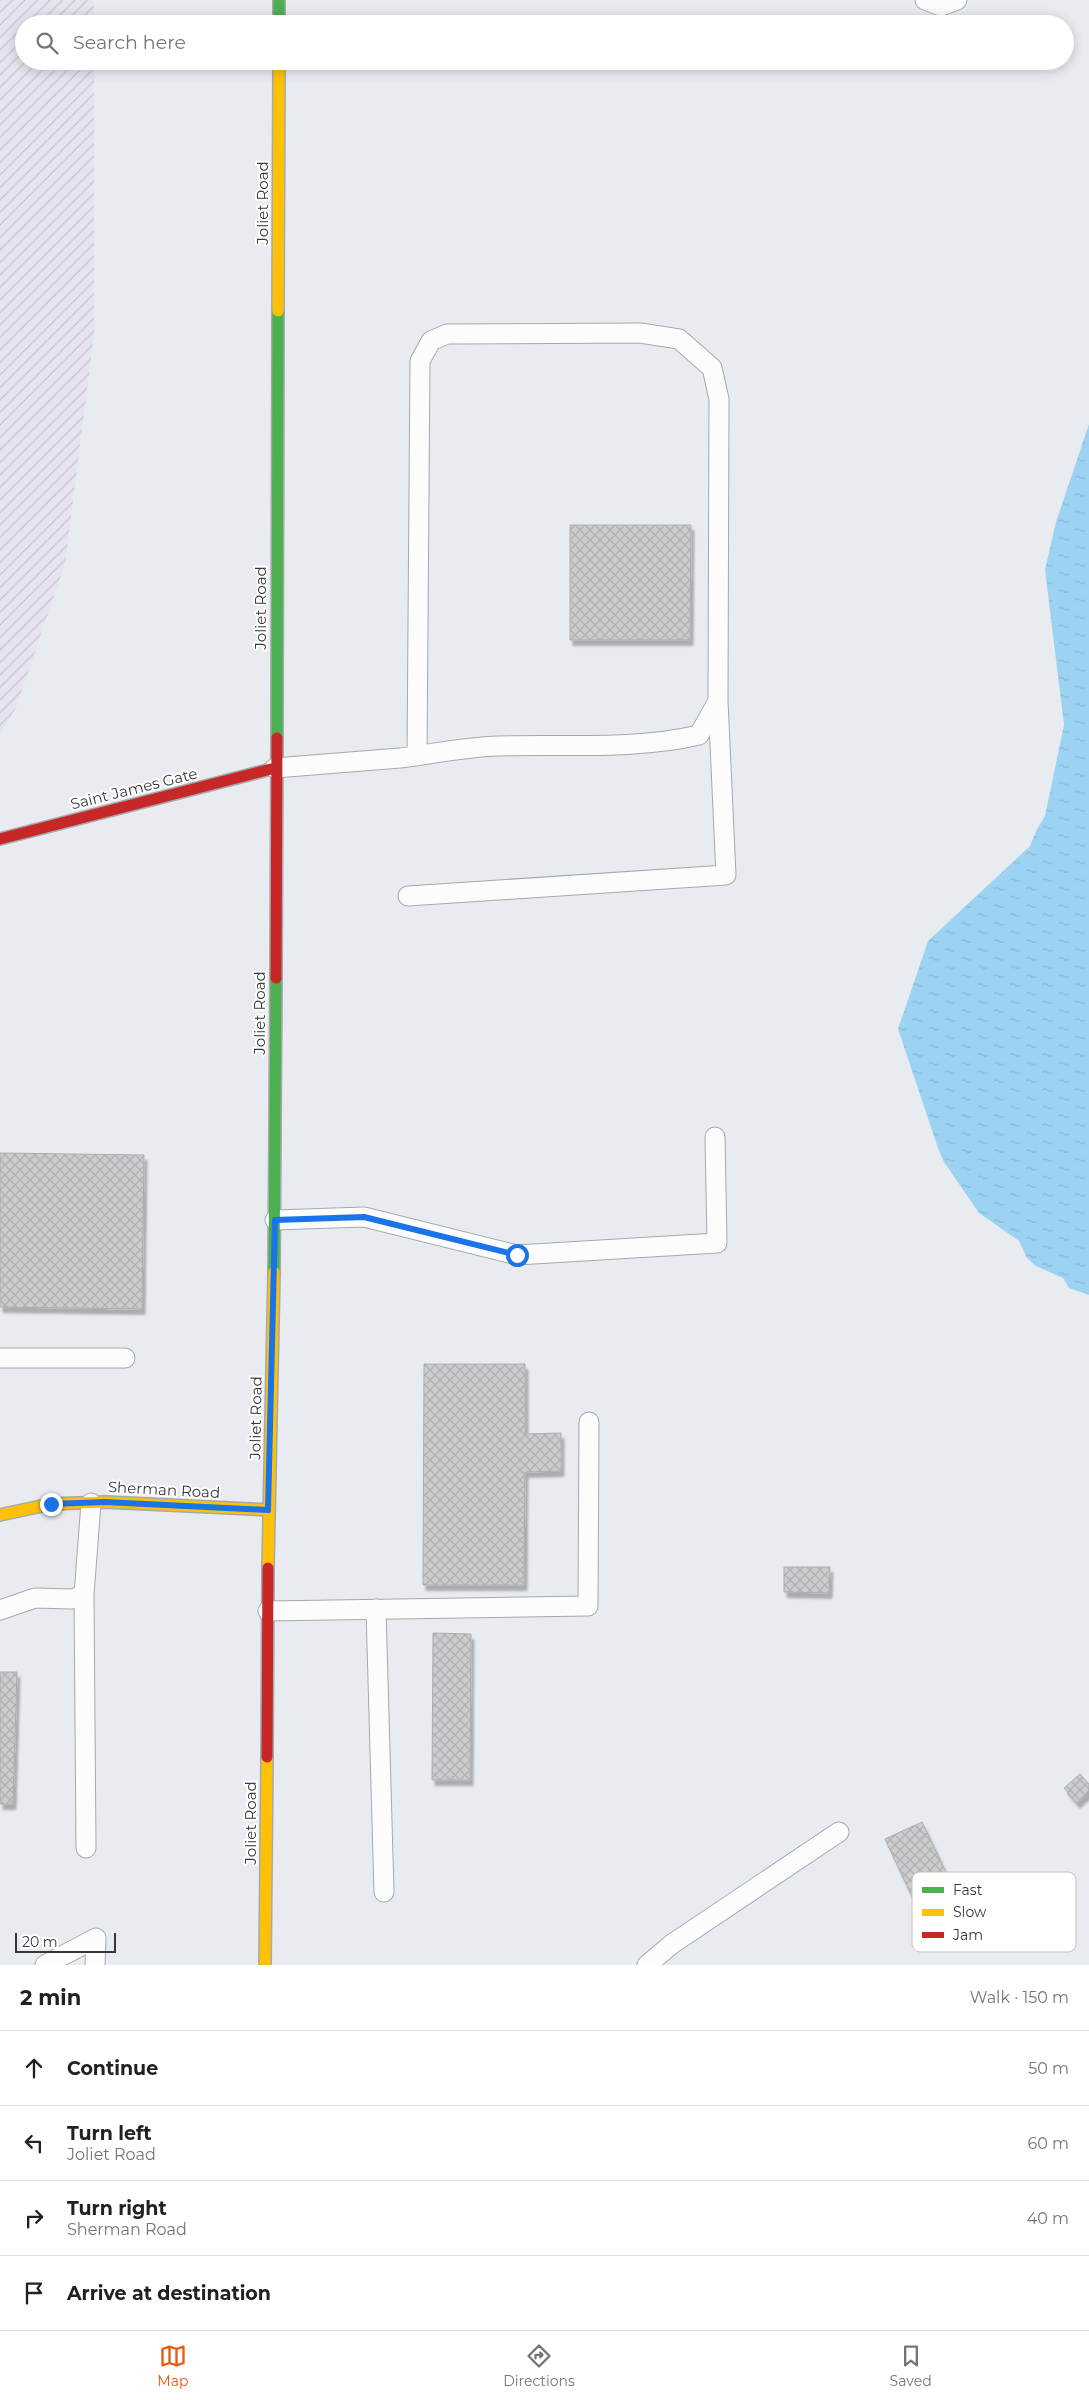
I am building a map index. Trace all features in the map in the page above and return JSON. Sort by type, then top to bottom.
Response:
[{"type":"main road","points":[[279,0],[279,15]]},
{"type":"main road","name":"Joliet Road","points":[[265,1965],[268,1510],[275,1220],[275,768],[279,70]]},
{"type":"main road","name":"Saint James Gate","points":[[0,839],[275,768]]},
{"type":"main road","name":"Sherman Road","points":[[0,1514],[51,1504],[91,1502],[268,1510]]},
{"type":"lane","points":[[925,0],[941,6],[957,0]]},
{"type":"lane","points":[[408,896],[726,875],[718,701],[720,399],[712,368],[679,339],[640,333],[447,334],[431,341],[420,361],[417,756]]},
{"type":"lane","points":[[275,768],[417,756],[494,746],[668,742],[699,735],[718,701]]},
{"type":"lane","points":[[275,1220],[364,1217],[517,1255],[717,1243],[715,1137]]},
{"type":"lane","points":[[0,1358],[125,1358]]},
{"type":"lane","points":[[268,1611],[588,1606],[589,1422]]},
{"type":"lane","points":[[86,1848],[84,1596],[91,1502]]},
{"type":"lane","points":[[0,1610],[35,1598],[72,1598],[84,1596]]},
{"type":"lane","points":[[376,1609],[384,1892]]},
{"type":"lane","points":[[647,1965],[672,1944],[840,1832]]},
{"type":"lane","points":[[45,1965],[96,1938],[95,1965]]},
{"type":"shaded area","points":[[0,0],[94,0],[94,15],[15,15],[15,70],[94,70],[94,334],[65,564],[16,708],[0,734]]},
{"type":"water","points":[[1089,424],[1089,1295],[1069,1288],[1063,1278],[1036,1266],[1027,1258],[1019,1241],[979,1213],[944,1162],[898,1029],[928,941],[1030,846],[1045,816],[1064,725],[1045,570],[1056,522]]},
{"type":"building","points":[[570,525],[691,525],[690,640],[570,640]]},
{"type":"building","points":[[0,1153],[144,1155],[142,1309],[0,1307]]},
{"type":"building","points":[[424,1364],[525,1364],[525,1434],[561,1433],[561,1471],[525,1472],[524,1585],[423,1585]]},
{"type":"building","points":[[784,1567],[830,1567],[829,1593],[784,1592]]},
{"type":"building","points":[[433,1633],[471,1634],[470,1780],[432,1780]]},
{"type":"building","points":[[0,1672],[17,1672],[13,1804],[0,1804]]},
{"type":"building","points":[[1080,1774],[1089,1784],[1089,1792],[1077,1803],[1064,1788]]},
{"type":"building","points":[[922,1822],[946,1872],[912,1872],[912,1897],[885,1839]]},
{"type":"traffic: fast","points":[[279,0],[279,15]]},
{"type":"traffic: fast","points":[[277,738],[278,311]]},
{"type":"traffic: fast","points":[[274,1272],[276,978]]},
{"type":"traffic: slow","points":[[278,311],[279,70]]},
{"type":"traffic: slow","points":[[268,1568],[274,1272]]},
{"type":"traffic: slow","points":[[0,1515],[51,1504],[105,1502],[269,1510]]},
{"type":"traffic: slow","points":[[265,1965],[267,1757]]},
{"type":"traffic: jam","points":[[276,978],[277,738]]},
{"type":"traffic: jam","points":[[0,839],[275,768]]},
{"type":"traffic: jam","points":[[267,1757],[268,1568]]},
{"type":"route","points":[[51,1504],[105,1502],[268,1510],[275,1220],[364,1217],[517,1255]]}]
